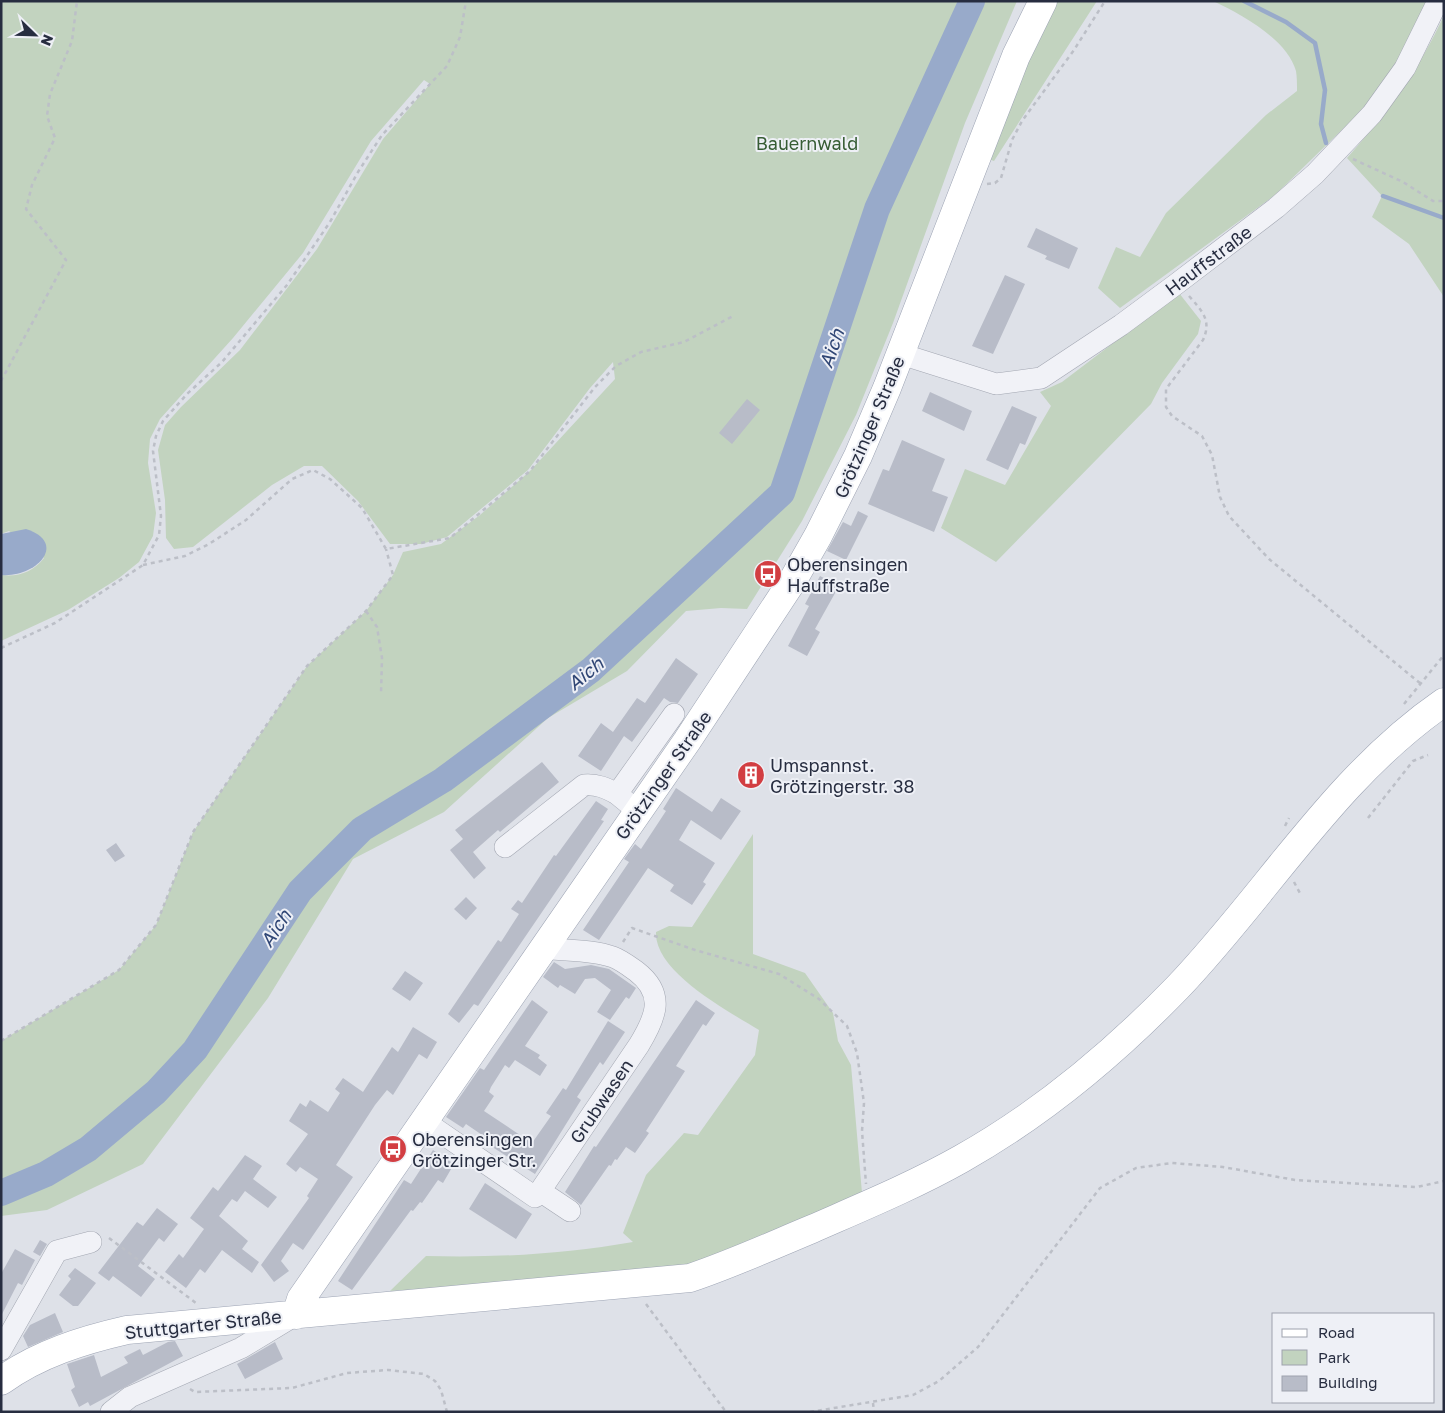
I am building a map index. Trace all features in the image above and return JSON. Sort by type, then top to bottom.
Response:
[{"type":"main road","name":"Grötzinger Straße","points":[[296,1315],[301,1299],[543,948],[627,803],[687,741],[802,566],[840,496],[900,354],[963,187],[1016,56],[1043,1]]},
{"type":"main road","name":"Stuttgarter Straße","points":[[1,1381],[55,1352],[92,1338],[137,1329],[212,1321],[416,1305],[690,1278],[724,1267],[868,1205],[961,1158],[1031,1114],[1083,1075],[1177,988],[1222,937],[1328,809],[1377,755],[1444,702]]},
{"type":"street","name":"Hauffstraße","points":[[900,354],[996,384],[1041,378],[1121,325],[1178,283],[1276,208],[1316,174],[1372,114],[1405,68],[1438,1]]},
{"type":"street","points":[[506,847],[584,785],[600,786],[627,803],[674,714]]},
{"type":"street","name":"Grubwasen","points":[[540,1191],[652,1025],[655,1012],[653,988],[645,978],[628,965],[605,955],[543,948]]},
{"type":"street","points":[[424,1121],[535,1197],[540,1191],[570,1211]]},
{"type":"street","points":[[1,1350],[57,1251],[91,1242]]},
{"type":"street","points":[[111,1412],[130,1397],[241,1348],[296,1315]]},
{"type":"path","points":[[1,382],[66,260],[26,209],[32,185],[55,138],[47,116],[50,94],[72,42],[76,1]]},
{"type":"path","points":[[143,565],[159,535],[161,516],[152,451],[163,421],[187,394],[222,362],[287,285],[330,222],[371,150],[447,66],[460,37],[466,1]]},
{"type":"path","points":[[963,187],[990,184],[1001,178],[1012,140],[1022,121],[1074,50],[1105,1]]},
{"type":"path","points":[[1336,151],[1403,182],[1433,201],[1444,201]]},
{"type":"path","points":[[1178,283],[1206,315],[1207,324],[1203,340],[1166,389],[1166,407],[1172,416],[1202,436],[1212,455],[1220,497],[1229,516],[1269,559],[1421,684]]},
{"type":"path","points":[[386,549],[450,538],[530,471],[595,387],[616,366],[641,352],[684,342],[735,315]]},
{"type":"path","points":[[1,648],[55,622],[143,565],[185,556],[209,544],[246,520],[292,479],[313,470],[330,480],[362,508],[386,549],[393,575],[366,611],[307,666],[193,832],[156,925],[119,970],[1,1041]]},
{"type":"path","points":[[366,611],[377,627],[382,658],[382,694]]},
{"type":"path","points":[[1368,818],[1413,761],[1428,755]]},
{"type":"path","points":[[632,928],[695,950],[780,974],[819,999],[847,1026],[857,1053],[864,1104],[863,1161],[868,1205]]},
{"type":"path","points":[[810,1412],[913,1395],[939,1381],[978,1347],[1100,1188],[1136,1168],[1172,1163],[1223,1167],[1295,1180],[1417,1187],[1444,1182]]},
{"type":"path","points":[[91,1242],[111,1238],[204,1309],[212,1321]]},
{"type":"path","points":[[631,1284],[726,1412]]},
{"type":"path","points":[[170,1378],[195,1392],[292,1388],[347,1373],[388,1370],[424,1374],[435,1381],[441,1390],[447,1412]]},
{"type":"path","points":[[873,1403],[874,1412]]},
{"type":"green space","name":"Bauernwald","points":[[1,1],[1017,1],[965,123],[893,323],[856,415],[802,521],[747,609],[721,608],[686,611],[627,671],[548,718],[444,812],[353,859],[268,998],[143,1164],[47,1210],[1,1216],[1,1041],[119,970],[156,925],[193,832],[307,666],[366,611],[393,575],[403,552],[441,544],[480,515],[530,471],[615,379],[613,362],[590,388],[528,470],[447,537],[421,544],[390,544],[358,501],[322,466],[304,466],[272,485],[193,547],[174,549],[166,538],[165,500],[158,450],[165,425],[240,350],[317,249],[383,139],[430,84],[424,80],[371,141],[303,253],[233,338],[160,419],[150,439],[148,463],[156,513],[153,536],[139,562],[119,578],[68,610],[1,641],[1,575],[25,573],[44,558],[9,531],[1,534]]},
{"type":"green space","points":[[1050,1],[1097,1],[994,161],[988,159]]},
{"type":"green space","points":[[1213,1],[1428,1],[1413,35],[1378,92],[1353,119],[1275,195],[1120,308],[1098,288],[1116,247],[1140,257],[1166,213],[1266,115],[1297,91],[1296,71],[1291,59],[1283,48],[1249,20]]},
{"type":"green space","points":[[1444,15],[1444,297],[1409,244],[1372,217],[1382,196],[1347,158],[1401,90],[1435,34]]},
{"type":"green space","points":[[1179,293],[1201,321],[1198,334],[1162,383],[1151,404],[996,562],[941,528],[965,469],[1005,485],[1051,406],[1040,392],[1062,382]]},
{"type":"green space","points":[[753,834],[753,954],[805,973],[833,1013],[838,1041],[851,1065],[862,1193],[691,1265],[486,1285],[390,1291],[426,1256],[530,1254],[581,1250],[633,1242],[623,1233],[646,1175],[684,1133],[698,1135],[755,1055],[759,1030],[712,1001],[680,976],[667,962],[659,947],[656,932],[669,926],[692,927]]},
{"type":"water","points":[[26,529],[39,535],[45,543],[46,550],[43,558],[26,571],[1,575],[1,534]]},
{"type":"building","points":[[1036,228],[1078,248],[1069,269],[1045,259],[1047,256],[1027,247]]},
{"type":"building","points":[[1005,275],[1025,284],[993,354],[972,346]]},
{"type":"building","points":[[930,392],[972,411],[964,431],[922,411]]},
{"type":"building","points":[[747,399],[760,410],[732,444],[719,433]]},
{"type":"building","points":[[1012,406],[1037,417],[1025,445],[1020,443],[1008,470],[986,460]]},
{"type":"building","points":[[902,440],[945,459],[932,491],[948,497],[934,532],[868,504],[883,469],[889,471]]},
{"type":"building","points":[[858,511],[868,516],[846,560],[827,551],[843,522],[851,526]]},
{"type":"building","points":[[820,576],[839,586],[815,629],[820,632],[807,656],[788,646],[809,606],[805,604]]},
{"type":"building","points":[[676,658],[698,674],[678,703],[670,702],[664,698],[632,742],[624,736],[601,771],[578,756],[601,723],[613,732],[637,698],[645,703]]},
{"type":"building","points":[[542,762],[559,782],[500,832],[498,830],[473,852],[486,868],[474,879],[450,850],[463,839],[455,830]]},
{"type":"building","points":[[676,788],[712,812],[721,798],[741,811],[721,840],[691,820],[679,840],[715,863],[703,882],[706,884],[692,905],[670,891],[674,885],[648,868],[599,940],[583,930],[629,862],[624,859],[635,844],[641,849],[666,811],[663,809]]},
{"type":"building","points":[[596,801],[608,809],[601,820],[604,821],[478,1006],[474,1004],[459,1023],[448,1014],[498,940],[501,942],[519,914],[511,909],[518,900],[522,903],[554,855],[556,856]]},
{"type":"building","points":[[116,843],[125,856],[115,862],[106,850]]},
{"type":"building","points":[[466,897],[477,908],[466,920],[454,909]]},
{"type":"building","points":[[554,962],[565,969],[591,965],[609,969],[636,988],[629,999],[626,997],[610,1020],[597,1012],[611,990],[595,978],[585,979],[575,994],[560,985],[558,988],[543,977]]},
{"type":"building","points":[[405,971],[423,983],[410,1001],[392,989]]},
{"type":"building","points":[[532,1000],[548,1012],[525,1046],[540,1055],[538,1058],[547,1065],[540,1076],[515,1060],[509,1068],[505,1065],[491,1087],[489,1092],[494,1096],[484,1111],[532,1143],[551,1116],[546,1113],[563,1088],[566,1090],[608,1021],[625,1032],[603,1065],[600,1062],[577,1097],[581,1100],[535,1174],[486,1143],[488,1139],[466,1124],[463,1128],[446,1117],[480,1068],[484,1070]]},
{"type":"building","points":[[696,1000],[715,1013],[706,1026],[703,1024],[676,1066],[685,1071],[646,1131],[649,1133],[635,1153],[626,1147],[617,1160],[615,1159],[611,1166],[609,1165],[581,1205],[565,1192],[594,1146],[596,1147]]},
{"type":"building","points":[[413,1027],[437,1042],[427,1059],[419,1054],[393,1095],[387,1090],[375,1105],[336,1165],[353,1177],[303,1250],[293,1243],[281,1261],[289,1271],[274,1282],[261,1265],[309,1198],[307,1196],[318,1179],[300,1167],[296,1172],[286,1164],[308,1134],[289,1121],[300,1103],[306,1107],[310,1100],[328,1112],[340,1093],[335,1089],[343,1078],[363,1092],[392,1047],[398,1052]]},
{"type":"building","points":[[433,1150],[454,1164],[443,1183],[438,1180],[422,1203],[420,1202],[413,1211],[411,1210],[352,1290],[338,1281],[404,1180],[411,1184]]},
{"type":"building","points":[[245,1155],[262,1166],[253,1179],[277,1197],[268,1208],[245,1191],[237,1202],[232,1199],[219,1216],[248,1241],[242,1249],[259,1262],[252,1273],[222,1250],[205,1273],[200,1269],[186,1288],[165,1272],[179,1254],[183,1258],[204,1229],[190,1218],[213,1187],[218,1191]]},
{"type":"building","points":[[485,1183],[532,1214],[516,1239],[469,1209]]},
{"type":"building","points":[[157,1208],[178,1224],[164,1242],[159,1238],[138,1266],[155,1279],[141,1297],[113,1276],[109,1281],[98,1273],[137,1222],[143,1226]]},
{"type":"building","points":[[40,1240],[47,1244],[40,1256],[33,1252]]},
{"type":"building","points":[[15,1249],[35,1260],[22,1285],[18,1283],[1,1316],[1,1274]]},
{"type":"building","points":[[75,1268],[96,1283],[78,1306],[73,1306],[59,1295],[71,1279],[68,1276]]},
{"type":"building","points":[[55,1313],[63,1332],[28,1347],[23,1336],[30,1325]]},
{"type":"building","points":[[175,1341],[183,1356],[90,1406],[88,1402],[79,1407],[71,1390],[75,1387],[67,1364],[94,1355],[101,1377],[128,1363],[124,1357],[140,1349],[143,1355],[168,1342]]},
{"type":"building","points":[[275,1342],[283,1359],[245,1379],[237,1364]]},
{"type":"waterway","name":"Aich","points":[[1,1193],[46,1174],[88,1149],[156,1092],[195,1050],[300,891],[362,829],[443,780],[591,670],[782,493],[877,209],[972,1]]},
{"type":"waterway","points":[[1244,1],[1286,22],[1315,43],[1325,90],[1321,124],[1326,143]]},
{"type":"waterway","points":[[1383,196],[1444,218]]},
{"type":"place","name":"Oberensingen Hauffstraße","points":[[768,574]]},
{"type":"place","name":"Umspannst. Grötzingerstr. 38","points":[[751,775]]},
{"type":"place","name":"Oberensingen Grötzinger Str.","points":[[393,1149]]}]
